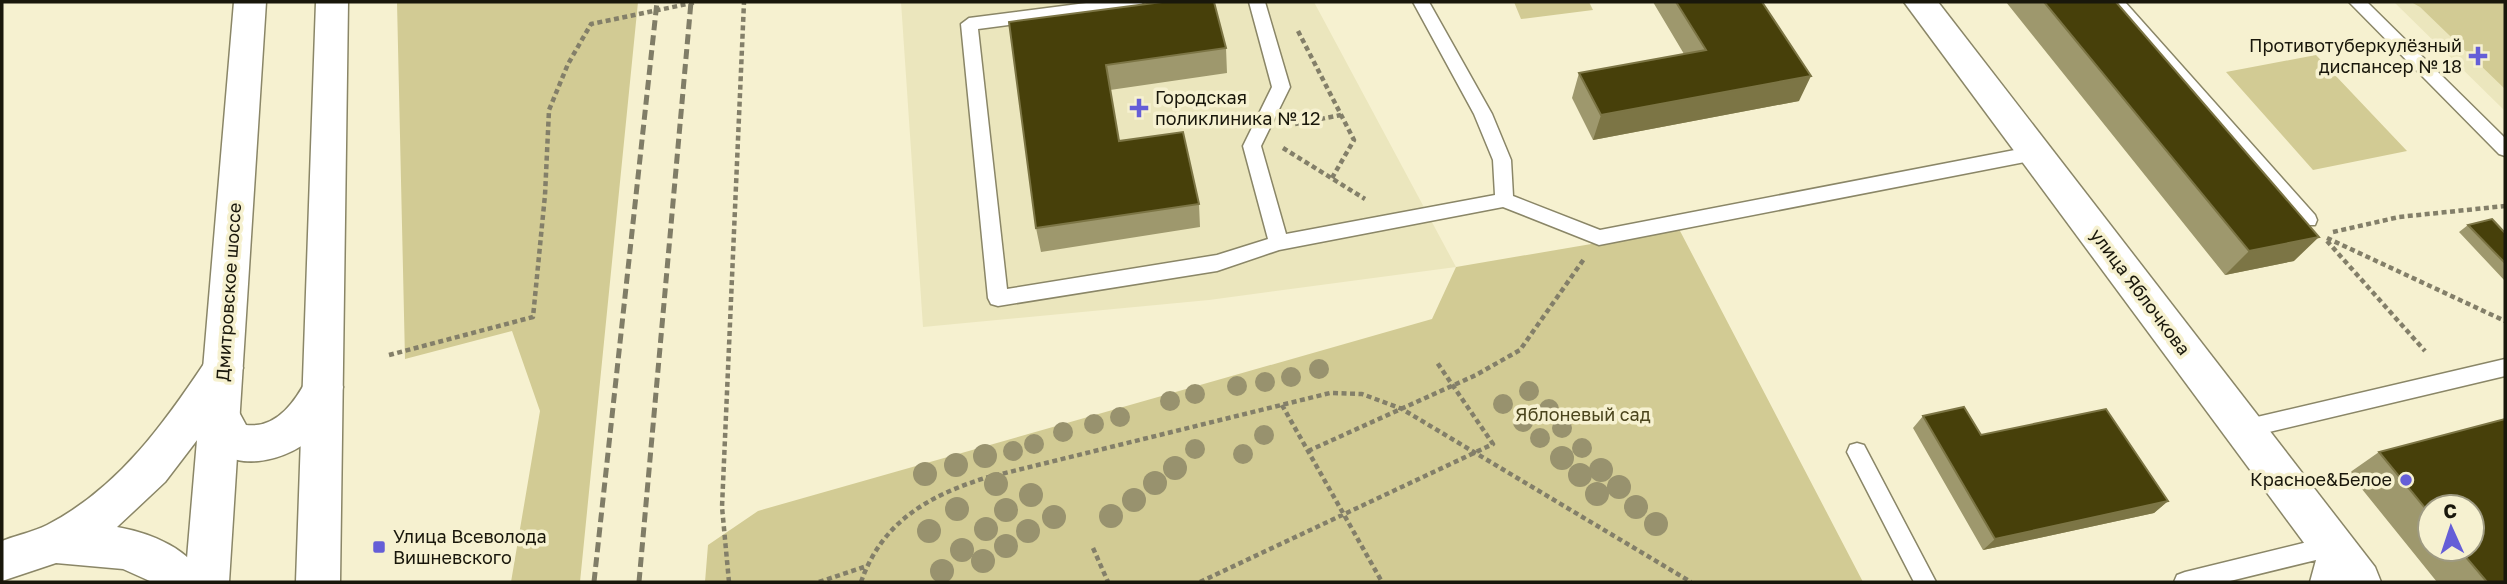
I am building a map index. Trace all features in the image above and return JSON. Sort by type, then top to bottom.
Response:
[{"type":"main road","name":"Дмитровское шоссе","points":[[207,582],[250,2]]},
{"type":"main road","points":[[318,582],[332,2]]},
{"type":"main road","name":"улица Яблочкова","points":[[1920,2],[2244,429],[2326,564],[2359,582]]},
{"type":"main road","points":[[2,561],[53,543],[92,520],[126,494],[159,461],[223,368]]},
{"type":"main road","points":[[220,416],[222,429],[230,438],[244,443],[270,441],[304,423],[319,402],[323,387]]},
{"type":"main road","points":[[53,543],[95,544],[136,551],[183,582]]},
{"type":"lane","points":[[1136,2],[969,24],[998,298],[1217,263],[1279,243],[1504,200],[1598,238],[2035,153]]},
{"type":"lane","points":[[1257,2],[1281,87],[1252,146],[1279,243]]},
{"type":"lane","points":[[1421,2],[1483,114],[1498,149],[1502,160],[1504,200]]},
{"type":"lane","points":[[2116,2],[2308,220]]},
{"type":"lane","points":[[2357,2],[2505,149]]},
{"type":"lane","points":[[2244,429],[2505,367]]},
{"type":"lane","points":[[1857,452],[1925,582]]},
{"type":"lane","points":[[2185,582],[2326,564]]},
{"type":"path","points":[[389,355],[533,317],[545,195],[549,110],[568,64],[591,24],[656,13],[696,2]]},
{"type":"path","points":[[729,582],[722,507],[744,2]]},
{"type":"path","points":[[1294,24],[1354,140],[1332,178]]},
{"type":"path","points":[[1259,132],[1341,115]]},
{"type":"path","points":[[1259,132],[1400,220]]},
{"type":"path","points":[[2321,235],[2399,216],[2505,206]]},
{"type":"path","points":[[2321,235],[2505,321]]},
{"type":"path","points":[[2321,235],[2425,351]]},
{"type":"path","points":[[1308,452],[1453,386],[1520,350],[1598,238]]},
{"type":"path","points":[[1200,582],[1493,444],[1436,361]]},
{"type":"path","points":[[861,582],[864,567],[895,528],[938,494],[985,478],[1330,393],[1362,394],[1402,409],[1691,582]]},
{"type":"path","points":[[1282,405],[1382,582]]},
{"type":"path","points":[[1093,548],[1108,582]]},
{"type":"path","points":[[819,582],[864,567]]},
{"type":"shaded area","name":"Городская поликлиника № 12","points":[[901,2],[1314,2],[1456,267],[1209,300],[923,327]]},
{"type":"shaded area","name":"Противотуберкулёзный диспансер № 18","points":[[2394,2],[2505,2],[2505,111]]},
{"type":"green space","points":[[397,2],[638,2],[580,582],[511,582],[540,411],[512,331],[405,359]]},
{"type":"green space","points":[[1514,2],[1589,2],[1593,10],[1521,19]]},
{"type":"green space","name":"Противотуберкулёзный диспансер № 18","points":[[2411,2],[2505,2],[2505,89],[2420,7]]},
{"type":"green space","points":[[2316,55],[2407,151],[2313,170],[2226,72]]},
{"type":"green space","name":"Яблоневый сад","points":[[1679,229],[1863,582],[705,582],[708,545],[758,511],[1432,319],[1456,267]]},
{"type":"building","points":[[1162,2],[1214,2],[1226,48],[1106,65],[1119,141],[1183,132],[1199,204],[1036,228],[1009,22]]},
{"type":"building","points":[[1676,2],[1762,2],[1811,76],[1601,115],[1579,73],[1706,50]]},
{"type":"building","points":[[2044,2],[2116,2],[2319,237],[2249,251]]},
{"type":"building","points":[[2492,219],[2505,233],[2505,263],[2468,225]]},
{"type":"building","points":[[1964,407],[1981,435],[2106,409],[2168,501],[1995,539],[1923,416]]},
{"type":"building","points":[[2505,419],[2505,582],[2487,582],[2471,563],[2486,563],[2486,493],[2416,493],[2416,497],[2379,452]]},
{"type":"railway","points":[[594,582],[657,2]]},
{"type":"railway","points":[[639,582],[691,2]]},
{"type":"place","name":"Противотуберкулёзный диспансер № 18","points":[[2478,56]]},
{"type":"place","name":"Городская поликлиника № 12","points":[[1139,108]]},
{"type":"place","name":"Красное&Белое","points":[[2406,480]]},
{"type":"place","name":"Улица Всеволода Вишневского","points":[[379,547]]}]
